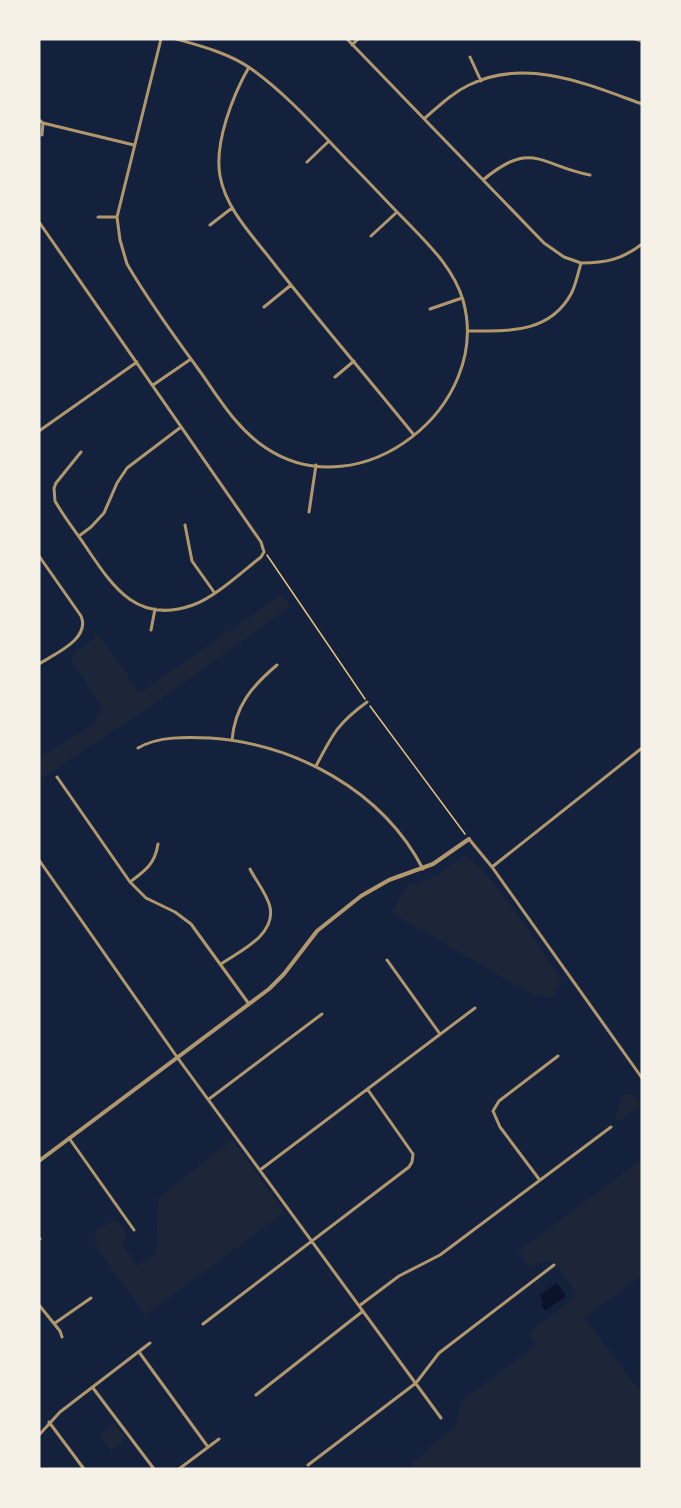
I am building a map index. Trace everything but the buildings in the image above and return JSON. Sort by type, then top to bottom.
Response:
[{"type":"street","points":[[161,39],[117,217],[120,240],[127,264],[230,415],[254,439],[286,458],[316,465],[358,464],[376,458],[414,435],[433,417],[454,388],[464,360],[468,332],[462,298],[453,275],[397,212],[281,93],[249,67],[214,50],[176,39]]},
{"type":"street","points":[[200,46],[202,39]]},
{"type":"street","points":[[347,39],[544,243],[564,257],[581,263],[601,263],[619,258],[642,243]]},
{"type":"street","points":[[352,45],[358,39]]},
{"type":"street","points":[[470,57],[481,81]]},
{"type":"street","points":[[249,67],[233,99],[222,139],[219,174],[224,192],[232,208],[291,285],[414,435]]},
{"type":"street","points":[[424,118],[456,93],[481,81],[502,74],[532,72],[584,84],[642,104]]},
{"type":"street","points":[[39,120],[43,123],[134,145]]},
{"type":"street","points":[[42,135],[43,123]]},
{"type":"street","points":[[308,162],[329,141]]},
{"type":"street","points":[[483,180],[503,165],[525,157],[540,158],[575,172],[590,175]]},
{"type":"street","points":[[210,225],[232,208]]},
{"type":"street","points":[[371,236],[397,212]]},
{"type":"street","points":[[98,218],[117,217]]},
{"type":"street","points":[[39,222],[249,523],[264,546],[264,552],[261,557],[195,605],[174,610],[155,609],[136,603],[118,591],[55,501],[54,488],[60,476],[81,452]]},
{"type":"street","points":[[468,332],[523,330],[542,323],[556,314],[567,301],[581,263]]},
{"type":"street","points":[[264,307],[291,285]]},
{"type":"street","points":[[430,309],[462,298]]},
{"type":"street","points":[[152,385],[191,359]]},
{"type":"street","points":[[335,377],[354,361]]},
{"type":"street","points":[[39,430],[137,362]]},
{"type":"street","points":[[79,536],[104,513],[117,483],[127,468],[182,427]]},
{"type":"street","points":[[309,512],[316,465]]},
{"type":"street","points":[[185,525],[192,561],[214,592]]},
{"type":"street","points":[[39,556],[81,616],[84,625],[81,633],[72,642],[39,664]]},
{"type":"street","points":[[152,630],[155,609]]},
{"type":"street","points":[[232,740],[238,711],[247,693],[277,665]]},
{"type":"street","points":[[316,766],[337,728],[367,702]]},
{"type":"street","points":[[138,748],[147,743],[170,739],[195,737],[232,740],[267,747],[316,766],[348,785],[373,806],[399,833],[423,869]]},
{"type":"street","points":[[492,867],[642,748]]},
{"type":"street","points":[[57,777],[130,882],[146,898],[175,912],[191,924],[249,1004]]},
{"type":"street","points":[[39,1161],[269,989],[284,974],[310,938],[326,922],[374,888],[389,880],[423,869],[469,840],[492,867],[642,1077]]},
{"type":"street","points":[[130,882],[153,863],[158,844]]},
{"type":"street","points":[[39,860],[177,1057],[441,1418]]},
{"type":"street","points":[[221,964],[258,939],[268,922],[270,907],[250,869]]},
{"type":"street","points":[[387,960],[440,1034]]},
{"type":"street","points":[[260,1170],[475,1008]]},
{"type":"street","points":[[209,1099],[322,1014]]},
{"type":"street","points":[[539,1179],[496,1122],[494,1108],[499,1101],[558,1056]]},
{"type":"street","points":[[203,1324],[403,1172],[412,1162],[413,1157],[409,1147],[368,1090]]},
{"type":"street","points":[[359,1306],[399,1276],[440,1255],[611,1127]]},
{"type":"street","points":[[69,1138],[134,1230]]},
{"type":"street","points":[[308,1465],[416,1383],[440,1353],[554,1265]]},
{"type":"street","points":[[55,1323],[91,1298]]},
{"type":"street","points":[[39,1305],[55,1323],[62,1337]]},
{"type":"street","points":[[256,1395],[363,1311]]},
{"type":"street","points":[[39,1435],[49,1422],[150,1343]]},
{"type":"street","points":[[139,1352],[208,1447]]},
{"type":"street","points":[[93,1388],[153,1469]]},
{"type":"street","points":[[49,1422],[84,1469]]},
{"type":"street","points":[[179,1469],[219,1439]]},
{"type":"path","points":[[264,552],[367,702],[469,840]]},
{"type":"shaded area","points":[[282,594],[290,607],[148,708],[39,780],[39,758],[93,724],[100,713],[100,704],[71,660],[76,652],[99,635],[140,693]]},
{"type":"shaded area","points":[[463,855],[487,876],[501,893],[562,981],[553,997],[535,996],[391,912],[408,886],[437,876]]},
{"type":"shaded area","points":[[624,1094],[633,1094],[641,1104],[620,1121],[614,1117]]},
{"type":"shaded area","points":[[232,1140],[285,1212],[145,1315],[94,1243],[96,1231],[112,1221],[119,1222],[126,1235],[123,1246],[137,1266],[156,1253],[158,1198]]},
{"type":"shaded area","points":[[642,1159],[642,1275],[584,1318],[642,1393],[642,1469],[413,1469],[410,1465],[456,1424],[461,1402],[537,1345],[528,1333],[578,1295],[553,1261],[536,1263],[531,1267],[517,1252]]},
{"type":"shaded area","points":[[557,1283],[566,1296],[544,1310],[540,1295]]},
{"type":"shaded area","points":[[114,1423],[126,1439],[111,1451],[99,1435]]},
{"type":"railway","points":[[633,39],[642,42]]}]
